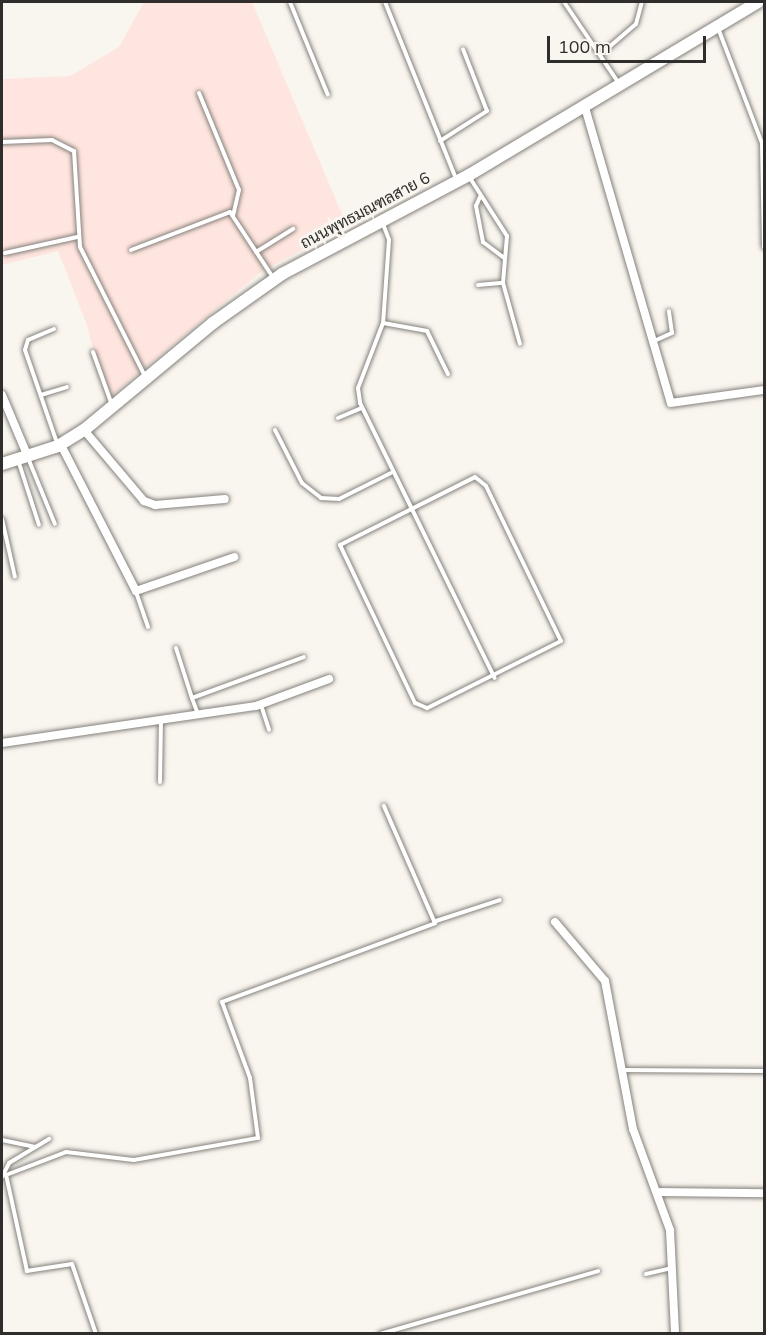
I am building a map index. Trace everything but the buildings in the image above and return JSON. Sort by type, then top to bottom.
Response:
[{"type":"main road","name":"ถนนพุทธมณฑลสาย 6","points":[[2,464],[60,445],[89,427],[148,381],[213,323],[274,279],[469,175],[754,3]]},
{"type":"street","points":[[584,104],[650,342],[674,405],[765,390]]},
{"type":"street","points":[[2,395],[23,458]]},
{"type":"street","points":[[89,427],[144,501],[155,505],[225,498]]},
{"type":"street","points":[[60,445],[136,591],[234,557]]},
{"type":"street","points":[[2,743],[261,705],[329,679]]},
{"type":"street","points":[[555,922],[605,981],[633,1129],[660,1192],[670,1268],[675,1334]]},
{"type":"street","points":[[660,1192],[765,1193]]},
{"type":"lane","points":[[290,2],[328,95]]},
{"type":"lane","points":[[385,2],[457,181]]},
{"type":"lane","points":[[564,2],[619,83]]},
{"type":"lane","points":[[601,54],[636,24],[642,2]]},
{"type":"lane","points":[[717,25],[762,143],[765,247]]},
{"type":"lane","points":[[440,141],[487,111],[464,49]]},
{"type":"lane","points":[[199,93],[238,190],[233,215],[274,279]]},
{"type":"lane","points":[[2,142],[69,145],[75,156],[77,237],[148,381]]},
{"type":"lane","points":[[469,175],[480,197],[502,221],[507,246],[503,283],[520,344]]},
{"type":"lane","points":[[480,197],[476,206],[483,243],[504,258]]},
{"type":"lane","points":[[131,250],[221,214],[233,215]]},
{"type":"lane","points":[[381,220],[389,240],[383,323],[358,388],[362,408],[391,473],[495,678]]},
{"type":"lane","points":[[256,252],[293,229]]},
{"type":"lane","points":[[5,253],[77,237]]},
{"type":"lane","points":[[478,285],[503,283]]},
{"type":"lane","points":[[650,342],[672,333],[669,311]]},
{"type":"lane","points":[[383,323],[427,331],[436,339],[448,374]]},
{"type":"lane","points":[[54,329],[26,344],[41,395],[60,445]]},
{"type":"lane","points":[[93,352],[102,390],[113,409]]},
{"type":"lane","points":[[41,395],[67,387]]},
{"type":"lane","points":[[338,418],[362,408]]},
{"type":"lane","points":[[275,430],[302,483],[321,498],[339,499],[391,473]]},
{"type":"lane","points":[[23,458],[55,524]]},
{"type":"lane","points":[[23,458],[39,525]]},
{"type":"lane","points":[[466,479],[481,479],[559,628],[558,645],[495,678],[433,708],[415,703],[340,549],[344,538],[466,479]]},
{"type":"lane","points":[[2,519],[3,533],[15,577]]},
{"type":"lane","points":[[136,591],[148,627]]},
{"type":"lane","points":[[176,648],[198,714]]},
{"type":"lane","points":[[192,698],[304,657]]},
{"type":"lane","points":[[261,705],[269,730]]},
{"type":"lane","points":[[160,782],[161,720]]},
{"type":"lane","points":[[384,806],[436,921]]},
{"type":"lane","points":[[4,1176],[66,1152],[134,1160],[258,1138],[253,1086],[222,1002],[436,921],[500,900]]},
{"type":"lane","points":[[621,1070],[765,1071]]},
{"type":"lane","points":[[49,1139],[7,1165],[4,1176],[27,1271],[72,1264],[96,1334]]},
{"type":"lane","points":[[2,1140],[34,1148]]},
{"type":"lane","points":[[646,1274],[670,1268]]},
{"type":"lane","points":[[380,1334],[598,1271]]},
{"type":"shaded area","points":[[144,2],[252,2],[347,226],[262,271],[106,400],[87,325],[58,251],[2,265],[2,79],[70,76],[119,47]]}]
